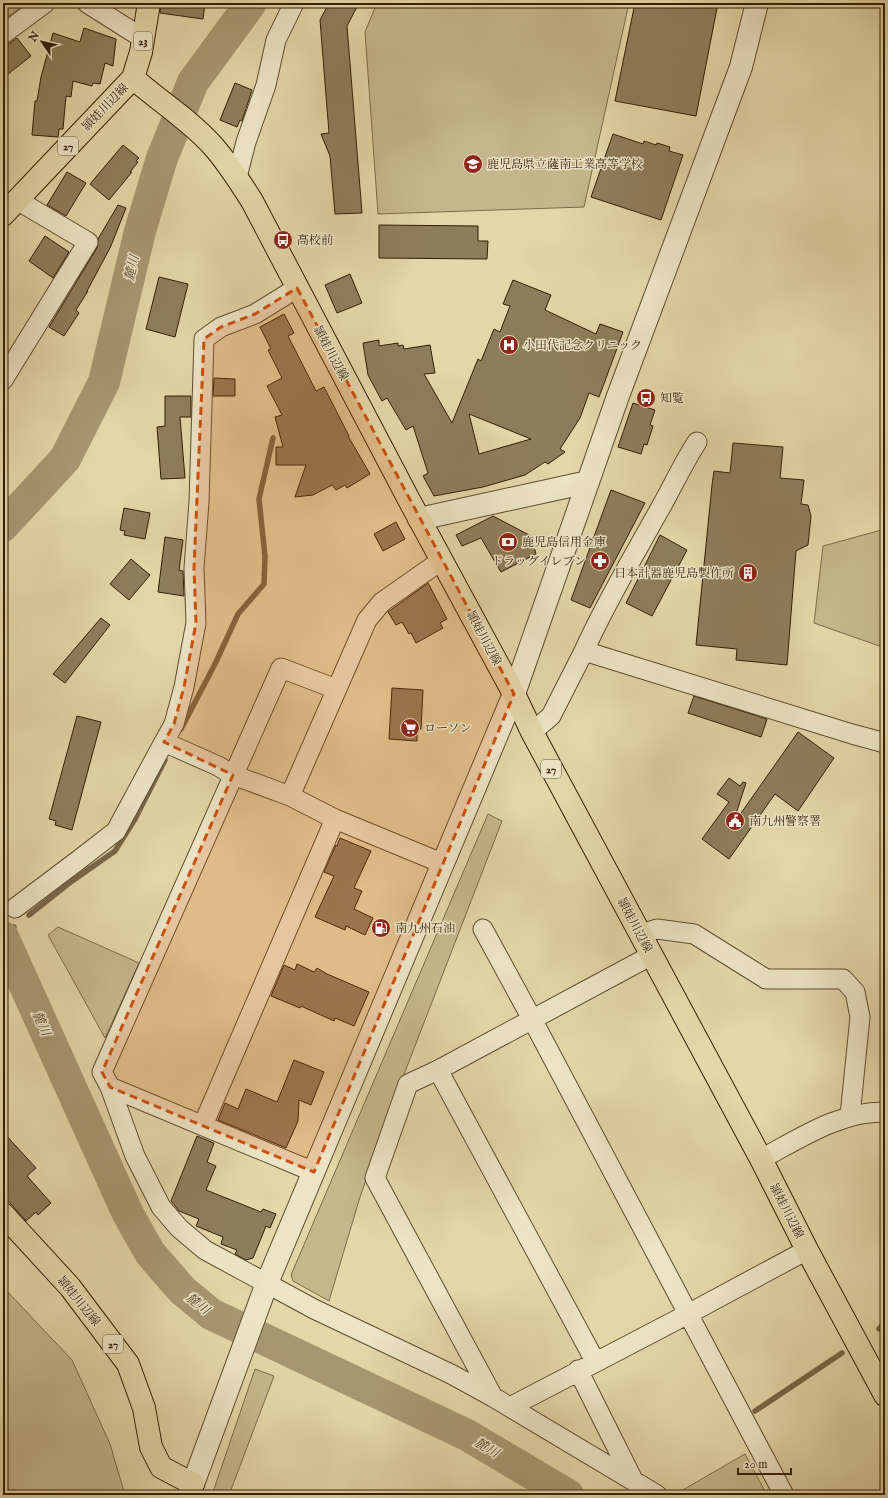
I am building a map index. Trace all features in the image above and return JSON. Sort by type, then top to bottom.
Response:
[{"type":"main road","name":"23","points":[[133,78],[144,39],[149,3]]},
{"type":"main road","name":"頴娃川辺線","points":[[10,207],[133,78],[186,120],[213,146],[237,177],[252,201],[419,519],[514,694],[532,732],[761,1159],[807,1250],[885,1395]]},
{"type":"main road","name":"頴娃川辺線","points":[[3,1214],[70,1287],[128,1364],[144,1408],[151,1447],[161,1467],[191,1489]]},
{"type":"street","points":[[3,34],[45,3]]},
{"type":"street","points":[[87,3],[144,39]]},
{"type":"street","points":[[237,177],[246,142],[266,85],[276,40],[294,3]]},
{"type":"street","points":[[191,1489],[265,1288],[514,694],[618,396],[741,67],[757,3]]},
{"type":"street","points":[[3,380],[88,242],[10,207]]},
{"type":"street","points":[[15,908],[116,830],[174,724],[184,687],[196,623],[194,568],[199,502],[204,339],[222,327],[255,314],[297,288]]},
{"type":"street","points":[[532,732],[551,716],[597,622],[659,512],[684,462],[696,442]]},
{"type":"street","points":[[419,519],[588,482]]},
{"type":"street","points":[[290,796],[366,620],[382,602],[442,560]]},
{"type":"street","points":[[584,651],[885,743]]},
{"type":"street","points":[[336,689],[281,668],[102,1072],[110,1087],[135,1156],[161,1207],[179,1228],[205,1250],[265,1288],[314,1309],[450,1374],[493,1397],[657,1495]]},
{"type":"street","points":[[164,742],[218,766],[234,775],[290,796],[335,819],[444,864]]},
{"type":"street","points":[[203,1125],[335,819]]},
{"type":"street","points":[[483,929],[784,1495]]},
{"type":"street","points":[[640,934],[657,929],[694,934],[766,979],[843,979],[855,992],[860,1017],[850,1116]]},
{"type":"street","points":[[493,1397],[375,1178],[408,1084],[438,1070],[652,955]]},
{"type":"street","points":[[438,1070],[595,1361]]},
{"type":"street","points":[[110,1087],[314,1172]]},
{"type":"street","points":[[761,1159],[829,1124],[850,1116],[885,1112]]},
{"type":"street","points":[[510,1407],[807,1250]]},
{"type":"street","points":[[578,1370],[634,1482]]},
{"type":"highlighted area","points":[[297,288],[514,694],[314,1172],[110,1087],[102,1072],[233,775],[164,742],[174,724],[184,687],[196,623],[194,568],[204,339],[221,327],[255,314]]},
{"type":"shaded area","points":[[3,3],[27,3],[3,20]]},
{"type":"shaded area","points":[[377,3],[629,3],[584,207],[378,214],[365,32]]},
{"type":"shaded area","points":[[885,529],[885,648],[814,623],[823,546]]},
{"type":"shaded area","points":[[488,814],[502,821],[403,1077],[360,1197],[329,1301],[293,1281],[291,1275]]},
{"type":"shaded area","points":[[58,927],[139,963],[105,1038],[48,935]]},
{"type":"shaded area","points":[[3,1287],[72,1360],[110,1444],[125,1495],[3,1495]]},
{"type":"shaded area","points":[[255,1369],[274,1376],[229,1495],[212,1495]]},
{"type":"shaded area","points":[[745,1454],[767,1495],[674,1495]]},
{"type":"building","points":[[161,3],[205,3],[203,19],[160,13]]},
{"type":"building","points":[[329,3],[359,3],[347,26],[362,213],[335,214],[330,156],[321,134],[329,133],[320,20]]},
{"type":"building","points":[[635,3],[718,3],[696,116],[615,101]]},
{"type":"building","points":[[84,28],[116,39],[113,66],[105,63],[100,84],[93,83],[92,86],[73,81],[71,97],[66,96],[63,129],[59,129],[58,137],[32,135],[35,101],[37,101],[41,77],[53,33],[80,42]]},
{"type":"building","points":[[17,38],[31,56],[3,78],[3,48]]},
{"type":"building","points":[[235,83],[252,90],[242,121],[240,120],[237,127],[220,120]]},
{"type":"building","points":[[613,134],[643,144],[644,141],[656,145],[657,143],[670,147],[669,151],[683,155],[661,220],[591,197]]},
{"type":"building","points":[[123,145],[139,158],[136,161],[138,162],[130,172],[132,172],[109,200],[90,184]]},
{"type":"building","points":[[67,172],[86,183],[66,216],[47,205]]},
{"type":"building","points":[[118,205],[126,208],[110,248],[88,291],[76,310],[79,313],[64,336],[49,327],[97,248],[98,239]]},
{"type":"building","points":[[379,225],[478,226],[478,241],[488,241],[487,259],[379,258]]},
{"type":"building","points":[[45,236],[69,252],[53,278],[29,261]]},
{"type":"building","points":[[350,274],[362,303],[337,313],[325,285]]},
{"type":"building","points":[[159,277],[188,284],[175,337],[146,329]]},
{"type":"building","points":[[513,280],[551,295],[545,310],[596,334],[600,324],[623,332],[599,397],[589,393],[580,418],[560,449],[565,452],[548,464],[545,462],[525,475],[483,487],[434,496],[423,476],[428,473],[413,426],[406,430],[387,398],[382,401],[368,375],[363,343],[379,340],[379,346],[398,343],[398,346],[403,345],[404,349],[430,345],[435,373],[424,374],[452,423],[478,359],[481,361],[494,329],[500,332],[510,306],[503,304]],"holes":[[[469,414],[531,439],[479,454]]]},
{"type":"building","points":[[284,314],[294,333],[288,336],[316,391],[324,387],[348,436],[370,474],[347,488],[345,485],[336,490],[332,485],[313,495],[295,497],[306,465],[276,465],[276,447],[283,447],[275,417],[282,415],[267,386],[282,378],[268,350],[271,349],[260,327]]},
{"type":"building","points":[[214,378],[235,379],[235,396],[213,396]]},
{"type":"building","points":[[165,396],[191,396],[191,417],[180,417],[185,478],[161,479],[157,427],[165,426]]},
{"type":"building","points":[[633,403],[655,410],[650,425],[653,426],[647,445],[644,444],[641,454],[618,447]]},
{"type":"building","name":"日本計器鹿児島製作所","points":[[733,443],[783,447],[780,478],[804,480],[801,504],[808,505],[811,516],[808,545],[796,551],[787,665],[736,660],[737,649],[696,645],[714,471],[730,473]]},
{"type":"building","name":"ドラッグイレブン","points":[[611,490],[645,503],[590,608],[571,600]]},
{"type":"building","points":[[124,508],[150,513],[145,539],[124,535],[125,531],[120,530]]},
{"type":"building","name":"鹿児島信用金庫","points":[[493,516],[531,536],[536,554],[501,572],[481,538],[462,546],[456,535]]},
{"type":"building","points":[[396,522],[405,539],[383,551],[374,534]]},
{"type":"building","points":[[660,535],[687,550],[652,616],[626,603]]},
{"type":"building","points":[[165,537],[183,540],[179,570],[183,571],[184,596],[158,592]]},
{"type":"building","points":[[131,559],[150,575],[129,600],[110,584]]},
{"type":"building","points":[[428,583],[447,619],[440,623],[443,628],[416,643],[411,633],[409,634],[402,622],[396,625],[388,612]]},
{"type":"building","points":[[101,618],[110,625],[65,683],[53,674]]},
{"type":"building","points":[[392,688],[423,690],[421,729],[417,729],[417,741],[389,739]]},
{"type":"building","points":[[694,696],[767,719],[761,737],[688,713]]},
{"type":"building","points":[[77,716],[101,722],[72,830],[55,825],[56,821],[49,819]]},
{"type":"building","points":[[798,732],[834,758],[798,811],[775,794],[729,859],[702,839],[729,802],[717,794],[729,778],[740,786],[743,782],[746,783],[732,826]]},
{"type":"building","points":[[340,838],[371,851],[354,888],[362,891],[354,909],[373,918],[365,935],[346,926],[345,930],[315,917],[334,876],[324,872]]},
{"type":"building","points":[[297,964],[314,972],[317,968],[327,974],[369,992],[354,1026],[335,1018],[334,1021],[301,1006],[300,1008],[271,996],[284,965],[295,970]]},
{"type":"building","points":[[294,1060],[324,1072],[311,1105],[299,1100],[298,1121],[286,1148],[218,1120],[225,1103],[238,1109],[246,1089],[277,1102]]},
{"type":"building","points":[[3,1132],[36,1168],[27,1176],[51,1203],[38,1215],[36,1212],[26,1221],[3,1195]]},
{"type":"building","points":[[197,1136],[214,1143],[207,1162],[216,1166],[206,1190],[261,1212],[263,1209],[276,1214],[270,1228],[266,1226],[253,1258],[246,1260],[235,1254],[237,1250],[221,1244],[223,1237],[196,1226],[199,1219],[179,1211],[171,1201]]},
{"type":"waterway","name":"麓川","points":[[3,526],[65,459],[104,382],[140,231],[162,158],[193,82],[251,3]]},
{"type":"waterway","points":[[181,729],[215,664],[238,614],[264,584],[265,556],[259,499],[273,438]]},
{"type":"waterway","points":[[29,915],[68,884],[115,851],[135,819],[165,760]]},
{"type":"waterway","points":[[4,939],[14,927]]},
{"type":"waterway","name":"麓川","points":[[3,937],[128,1214],[150,1253],[182,1290],[211,1314],[467,1435],[568,1495]]},
{"type":"waterway","points":[[879,1329],[885,1322]]},
{"type":"waterway","points":[[755,1411],[842,1353]]},
{"type":"place","name":"鹿児島県立薩南工業高等学校","points":[[473,164]]},
{"type":"place","name":"高校前","points":[[283,240]]},
{"type":"place","name":"小田代記念クリニック","points":[[509,345]]},
{"type":"place","name":"知覧","points":[[646,398]]},
{"type":"place","name":"鹿児島信用金庫","points":[[508,542]]},
{"type":"place","name":"ドラッグイレブン","points":[[600,561]]},
{"type":"place","name":"日本計器鹿児島製作所","points":[[748,573]]},
{"type":"place","name":"ローソン","points":[[410,728]]},
{"type":"place","name":"南九州警察署","points":[[735,821]]},
{"type":"place","name":"南九州石油","points":[[381,928]]}]
